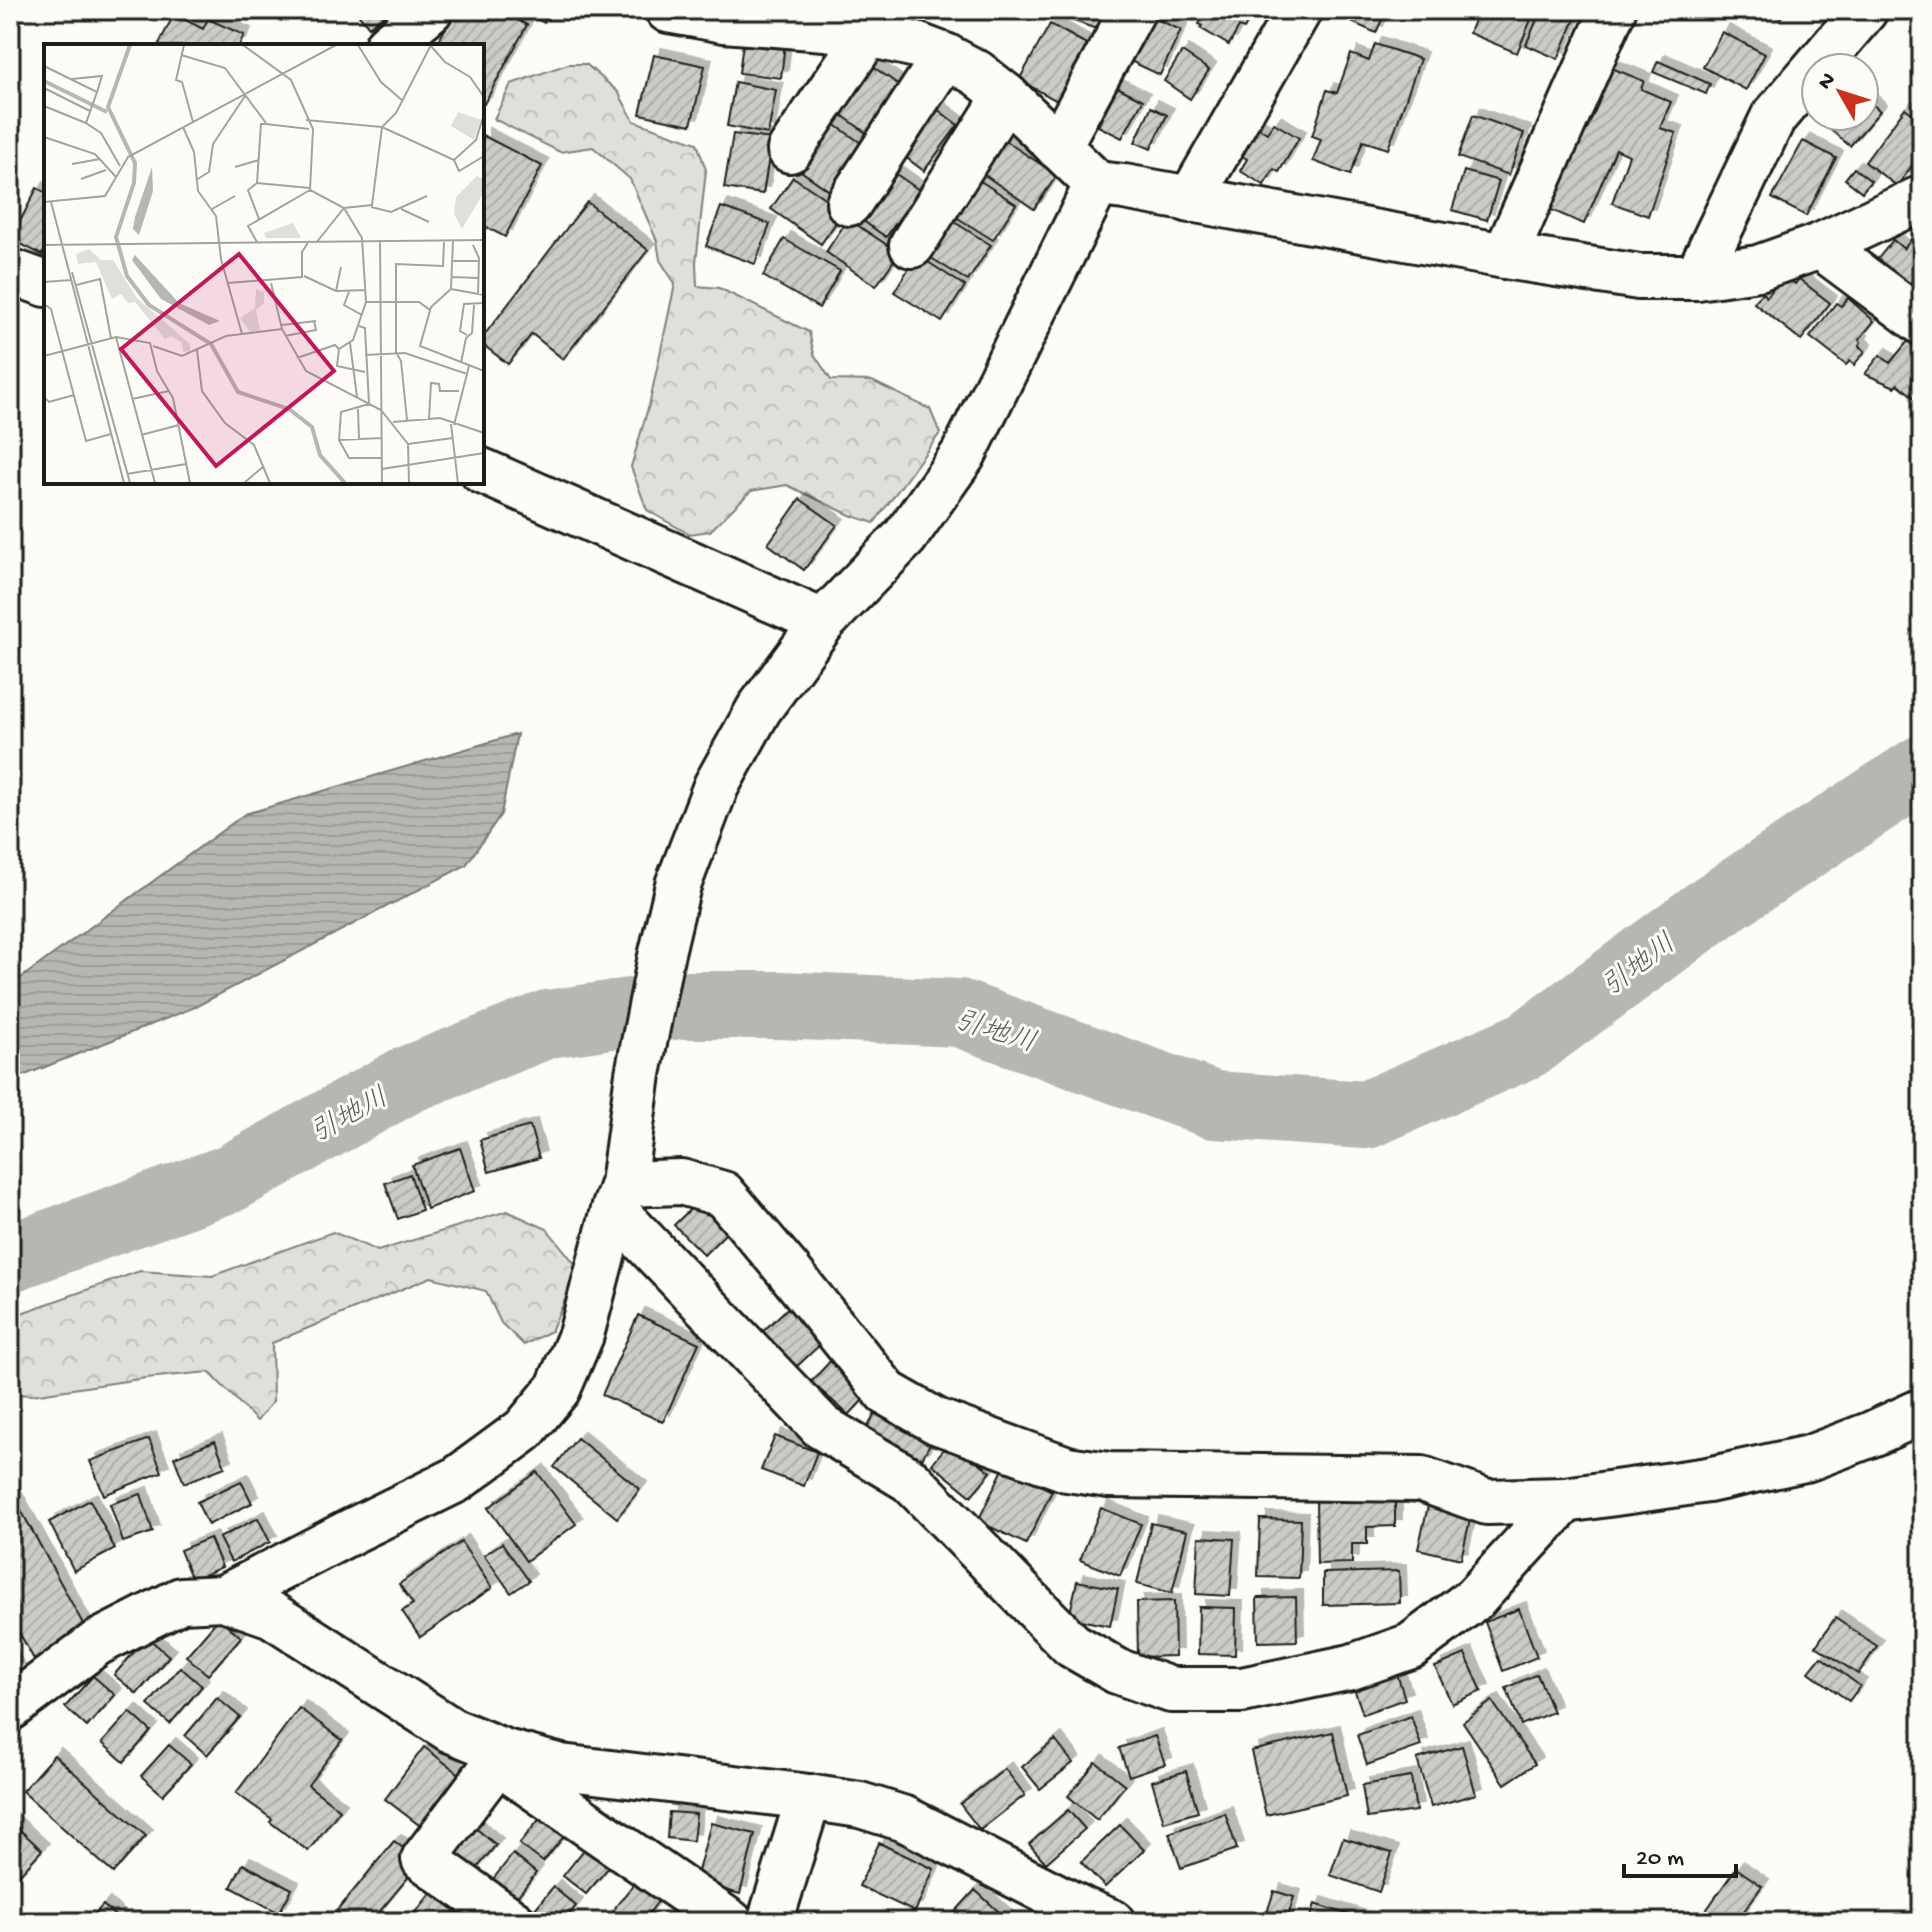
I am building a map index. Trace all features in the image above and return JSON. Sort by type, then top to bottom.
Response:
[{"type":"street","points":[[389,44],[430,10]]},
{"type":"street","points":[[668,10],[724,20],[868,34],[916,45],[945,56],[977,73],[1006,96],[1097,184],[1639,277],[1697,277],[1758,268],[1820,246],[1922,198]]},
{"type":"street","points":[[1058,147],[1133,10]]},
{"type":"street","points":[[1190,200],[1299,10]]},
{"type":"street","points":[[1505,256],[1613,10]]},
{"type":"street","points":[[1697,277],[1773,118],[1865,10]]},
{"type":"street","points":[[790,150],[868,34]]},
{"type":"street","points":[[849,203],[945,56]]},
{"type":"street","points":[[912,245],[1006,96]]},
{"type":"street","points":[[223,1598],[456,1480],[524,1430],[558,1389],[581,1335],[618,1197],[638,1074],[678,885],[716,786],[759,709],[823,622],[905,537],[963,455],[1097,184]]},
{"type":"street","points":[[1820,246],[1922,322]]},
{"type":"street","points":[[10,271],[44,283]]},
{"type":"street","points":[[484,472],[823,622]]},
{"type":"street","points":[[618,1197],[681,1182],[723,1194],[887,1393],[936,1421],[1067,1469],[1109,1475],[1422,1479],[1487,1502],[1565,1500],[1708,1480],[1809,1458],[1922,1411]]},
{"type":"street","points":[[618,1197],[822,1427],[910,1480],[1072,1645],[1117,1671],[1171,1690],[1242,1690],[1351,1667],[1411,1646],[1475,1598],[1565,1500]]},
{"type":"street","points":[[10,1708],[97,1643],[181,1600],[223,1598],[272,1615],[451,1730],[730,1922]]},
{"type":"street","points":[[451,1730],[505,1752],[561,1767],[860,1805],[905,1819],[1112,1922]]},
{"type":"street","points":[[497,1762],[424,1859],[513,1922]]},
{"type":"street","points":[[770,1922],[809,1797]]},
{"type":"green space","points":[[568,64],[586,64],[618,92],[634,121],[697,143],[706,170],[696,263],[697,286],[719,288],[809,332],[814,354],[831,380],[872,381],[930,409],[940,433],[874,523],[787,485],[751,491],[710,531],[689,534],[647,510],[631,467],[650,401],[675,284],[660,260],[657,241],[630,179],[593,147],[560,152],[494,119],[511,84]]},
{"type":"green space","points":[[507,1211],[547,1229],[579,1269],[551,1331],[524,1345],[501,1323],[486,1291],[431,1277],[272,1343],[273,1401],[257,1421],[209,1372],[32,1395],[10,1394],[10,1317],[140,1271],[212,1276],[333,1232],[378,1251]]},
{"type":"shaded area","points":[[517,734],[501,814],[466,865],[195,1007],[10,1081],[10,986],[245,814]]},
{"type":"building","points":[[355,10],[390,10],[369,27]]},
{"type":"building","points":[[455,10],[499,10],[527,25],[484,104],[484,44],[437,44]]},
{"type":"building","points":[[521,10],[552,10],[544,23]]},
{"type":"building","points":[[1075,10],[1107,10],[1099,30],[1071,20]]},
{"type":"building","points":[[1207,10],[1255,10],[1244,29],[1239,27],[1229,45],[1200,28]]},
{"type":"building","points":[[1352,10],[1385,13],[1376,33],[1347,20]]},
{"type":"building","points":[[1478,10],[1521,10],[1533,15],[1517,53],[1469,33]]},
{"type":"building","points":[[1541,10],[1579,10],[1558,59],[1526,45]]},
{"type":"building","points":[[1758,10],[1784,10],[1781,18]]},
{"type":"building","points":[[174,14],[203,29],[208,19],[244,35],[240,44],[159,44]]},
{"type":"building","points":[[1147,15],[1181,30],[1160,75],[1126,59]]},
{"type":"building","points":[[1050,24],[1090,46],[1059,102],[1019,80]]},
{"type":"building","points":[[745,28],[786,34],[781,78],[739,73]]},
{"type":"building","points":[[1722,32],[1765,54],[1746,90],[1703,67]]},
{"type":"building","points":[[1375,44],[1420,59],[1388,149],[1363,141],[1350,175],[1313,161],[1321,139],[1312,136],[1327,90],[1337,93],[1351,54],[1369,61]]},
{"type":"building","points":[[1182,52],[1209,70],[1190,99],[1164,81]]},
{"type":"building","points":[[654,55],[705,66],[691,125],[640,114]]},
{"type":"building","points":[[1658,61],[1710,84],[1706,94],[1653,72]]},
{"type":"building","points":[[872,66],[906,90],[872,137],[839,113]]},
{"type":"building","points":[[1609,67],[1644,81],[1641,89],[1671,102],[1660,128],[1676,133],[1648,216],[1612,203],[1629,155],[1616,149],[1584,224],[1549,209]]},
{"type":"building","points":[[735,82],[776,90],[768,134],[727,126]]},
{"type":"building","points":[[1117,87],[1143,100],[1122,138],[1098,126]]},
{"type":"building","points":[[925,100],[958,125],[924,171],[892,147]]},
{"type":"building","points":[[1151,107],[1167,115],[1151,149],[1135,142]]},
{"type":"building","points":[[1905,108],[1922,121],[1922,152],[1897,186],[1865,162]]},
{"type":"building","points":[[1473,115],[1524,133],[1509,175],[1458,157]]},
{"type":"building","points":[[1274,123],[1299,138],[1279,172],[1274,169],[1264,185],[1240,171],[1247,159],[1235,152],[1252,124],[1267,133]]},
{"type":"building","points":[[834,124],[868,148],[834,194],[801,171]]},
{"type":"building","points":[[1833,132],[1862,132],[1850,146]]},
{"type":"building","points":[[733,134],[772,139],[763,194],[724,188]]},
{"type":"building","points":[[484,136],[542,166],[505,237],[484,226]]},
{"type":"building","points":[[998,136],[1057,175],[1034,209],[976,169]]},
{"type":"building","points":[[1803,141],[1836,158],[1806,216],[1772,198]]},
{"type":"building","points":[[886,167],[919,190],[886,237],[852,213]]},
{"type":"building","points":[[1854,168],[1871,181],[1862,192],[1845,179]]},
{"type":"building","points":[[1464,171],[1499,181],[1487,220],[1452,210]]},
{"type":"building","points":[[968,173],[1016,204],[993,240],[945,210]]},
{"type":"building","points":[[793,177],[844,211],[821,244],[771,209]]},
{"type":"building","points":[[37,188],[44,192],[42,255],[11,239]]},
{"type":"building","points":[[587,202],[648,250],[563,359],[532,334],[508,364],[484,346],[484,335]]},
{"type":"building","points":[[721,207],[770,224],[755,264],[706,246]]},
{"type":"building","points":[[943,215],[991,245],[968,281],[920,251]]},
{"type":"building","points":[[848,219],[899,253],[876,286],[826,252]]},
{"type":"building","points":[[1922,224],[1922,267],[1905,290],[1873,265],[1893,240],[1904,249]]},
{"type":"building","points":[[784,239],[840,271],[819,308],[763,276]]},
{"type":"building","points":[[917,255],[965,286],[942,322],[894,292]]},
{"type":"building","points":[[1799,279],[1830,303],[1801,340],[1754,303],[1762,293],[1767,297],[1775,286],[1795,284]]},
{"type":"building","points":[[1848,298],[1874,321],[1859,340],[1859,346],[1865,351],[1854,365],[1850,361],[1846,365],[1810,337],[1836,303],[1841,306]]},
{"type":"building","points":[[1908,341],[1922,353],[1922,392],[1916,399],[1898,384],[1895,387],[1865,374],[1880,355],[1890,363]]},
{"type":"building","points":[[800,499],[837,525],[804,570],[768,544]]},
{"type":"building","points":[[530,1126],[539,1158],[489,1172],[480,1140]]},
{"type":"building","points":[[460,1148],[475,1191],[427,1209],[412,1165]]},
{"type":"building","points":[[410,1174],[422,1210],[398,1219],[385,1183]]},
{"type":"building","points":[[702,1198],[731,1228],[704,1255],[674,1225]]},
{"type":"building","points":[[790,1306],[824,1341],[793,1370],[759,1335]]},
{"type":"building","points":[[638,1315],[699,1343],[663,1422],[602,1395]]},
{"type":"building","points":[[834,1357],[871,1391],[849,1415],[811,1382]]},
{"type":"building","points":[[881,1403],[936,1432],[922,1459],[866,1430]]},
{"type":"building","points":[[775,1436],[817,1452],[804,1486],[761,1470]]},
{"type":"building","points":[[577,1438],[640,1489],[617,1518],[554,1467]]},
{"type":"building","points":[[149,1439],[162,1472],[104,1495],[90,1461]]},
{"type":"building","points":[[951,1440],[991,1472],[971,1496],[932,1464]]},
{"type":"building","points":[[215,1441],[225,1467],[184,1483],[174,1457]]},
{"type":"building","points":[[1004,1467],[1052,1491],[1026,1544],[978,1521]]},
{"type":"building","points":[[537,1472],[576,1524],[526,1561],[488,1508]]},
{"type":"building","points":[[241,1481],[252,1503],[208,1525],[197,1502]]},
{"type":"building","points":[[10,1490],[88,1633],[36,1663],[10,1616]]},
{"type":"building","points":[[141,1494],[153,1532],[123,1542],[110,1504]]},
{"type":"building","points":[[1395,1497],[1395,1526],[1367,1527],[1367,1544],[1352,1544],[1352,1563],[1317,1564],[1316,1498]]},
{"type":"building","points":[[90,1500],[115,1549],[74,1571],[49,1522]]},
{"type":"building","points":[[1428,1506],[1471,1515],[1461,1559],[1418,1549]]},
{"type":"building","points":[[1101,1508],[1141,1524],[1120,1576],[1080,1560]]},
{"type":"building","points":[[258,1518],[270,1542],[231,1562],[219,1538]]},
{"type":"building","points":[[1260,1519],[1301,1520],[1299,1578],[1258,1577]]},
{"type":"building","points":[[1151,1523],[1187,1531],[1172,1593],[1137,1584]]},
{"type":"building","points":[[1199,1537],[1234,1539],[1230,1596],[1196,1594]]},
{"type":"building","points":[[210,1538],[222,1567],[192,1580],[180,1550]]},
{"type":"building","points":[[461,1542],[492,1588],[420,1637],[402,1611],[413,1604],[399,1584]]},
{"type":"building","points":[[502,1543],[529,1581],[511,1593],[484,1555]]},
{"type":"building","points":[[1399,1571],[1400,1603],[1323,1605],[1323,1573]]},
{"type":"building","points":[[1077,1581],[1118,1589],[1110,1626],[1069,1618]]},
{"type":"building","points":[[1296,1597],[1297,1641],[1258,1642],[1257,1598]]},
{"type":"building","points":[[1174,1601],[1175,1656],[1138,1657],[1137,1602]]},
{"type":"building","points":[[1199,1607],[1236,1608],[1235,1655],[1198,1654]]},
{"type":"building","points":[[1519,1609],[1537,1657],[1503,1671],[1485,1622]]},
{"type":"building","points":[[219,1618],[241,1637],[208,1675],[186,1656]]},
{"type":"building","points":[[1835,1618],[1877,1646],[1858,1674],[1816,1646]]},
{"type":"building","points":[[147,1637],[169,1656],[137,1694],[114,1675]]},
{"type":"building","points":[[1465,1654],[1482,1691],[1452,1704],[1435,1667]]},
{"type":"building","points":[[1821,1657],[1860,1686],[1849,1701],[1809,1672]]},
{"type":"building","points":[[10,1659],[18,1672],[10,1677]]},
{"type":"building","points":[[1394,1665],[1405,1699],[1363,1714],[1351,1680]]},
{"type":"building","points":[[180,1667],[202,1686],[170,1724],[148,1705]]},
{"type":"building","points":[[1537,1674],[1553,1712],[1521,1725],[1506,1688]]},
{"type":"building","points":[[93,1676],[115,1695],[87,1727],[65,1707]]},
{"type":"building","points":[[217,1698],[240,1717],[207,1755],[185,1736]]},
{"type":"building","points":[[1492,1701],[1535,1764],[1505,1784],[1463,1722]]},
{"type":"building","points":[[299,1708],[342,1740],[308,1785],[340,1810],[308,1851],[236,1793]]},
{"type":"building","points":[[130,1712],[151,1731],[124,1762],[102,1743]]},
{"type":"building","points":[[1411,1716],[1421,1746],[1367,1765],[1357,1735]]},
{"type":"building","points":[[1333,1732],[1347,1796],[1266,1815],[1251,1751]]},
{"type":"building","points":[[1155,1736],[1165,1764],[1129,1776],[1119,1748]]},
{"type":"building","points":[[1055,1740],[1073,1763],[1040,1789],[1022,1767]]},
{"type":"building","points":[[169,1745],[191,1764],[163,1795],[141,1776]]},
{"type":"building","points":[[1462,1746],[1476,1794],[1431,1807],[1417,1759]]},
{"type":"building","points":[[424,1747],[462,1776],[423,1828],[385,1799]]},
{"type":"building","points":[[54,1755],[146,1836],[113,1873],[22,1791]]},
{"type":"building","points":[[1096,1762],[1125,1785],[1097,1820],[1068,1796]]},
{"type":"building","points":[[1005,1769],[1025,1795],[980,1830],[960,1804]]},
{"type":"building","points":[[1186,1771],[1198,1812],[1164,1822],[1152,1781]]},
{"type":"building","points":[[1411,1777],[1416,1811],[1367,1818],[1362,1785]]},
{"type":"building","points":[[547,1810],[570,1829],[543,1862],[519,1844]]},
{"type":"building","points":[[1068,1810],[1085,1829],[1046,1863],[1029,1844]]},
{"type":"building","points":[[669,1812],[696,1814],[693,1841],[667,1838]]},
{"type":"building","points":[[1225,1813],[1237,1849],[1181,1868],[1169,1833]]},
{"type":"building","points":[[10,1821],[42,1850],[10,1885]]},
{"type":"building","points":[[711,1823],[755,1834],[740,1894],[695,1882]]},
{"type":"building","points":[[1120,1825],[1144,1850],[1105,1887],[1081,1862]]},
{"type":"building","points":[[473,1826],[496,1845],[469,1878],[446,1859]]},
{"type":"building","points":[[1343,1838],[1392,1853],[1379,1892],[1330,1875]]},
{"type":"building","points":[[394,1841],[421,1862],[371,1922],[328,1922]]},
{"type":"building","points":[[590,1842],[614,1861],[586,1894],[563,1876]]},
{"type":"building","points":[[879,1843],[934,1869],[915,1912],[859,1886]]},
{"type":"building","points":[[513,1854],[536,1873],[509,1907],[486,1888]]},
{"type":"building","points":[[243,1864],[292,1889],[279,1913],[231,1887]]},
{"type":"building","points":[[1736,1868],[1762,1886],[1736,1922],[1698,1922]]},
{"type":"building","points":[[640,1876],[663,1895],[642,1922],[628,1922],[613,1910]]},
{"type":"building","points":[[436,1887],[460,1905],[446,1922],[409,1920]]},
{"type":"building","points":[[553,1887],[576,1906],[563,1922],[528,1922],[526,1920]]},
{"type":"building","points":[[975,1890],[1010,1922],[946,1922]]},
{"type":"building","points":[[1274,1891],[1294,1897],[1286,1922],[1264,1922]]},
{"type":"building","points":[[1315,1904],[1372,1922],[1309,1922]]},
{"type":"building","points":[[103,1905],[122,1922],[88,1922]]},
{"type":"building","points":[[678,1905],[698,1922],[664,1922]]},
{"type":"waterway","name":"引地川","points":[[10,1258],[231,1178],[407,1080],[548,1024],[679,1005],[780,1005],[959,1013],[1214,1105],[1366,1115],[1527,1045],[1715,906],[1922,769]]}]
